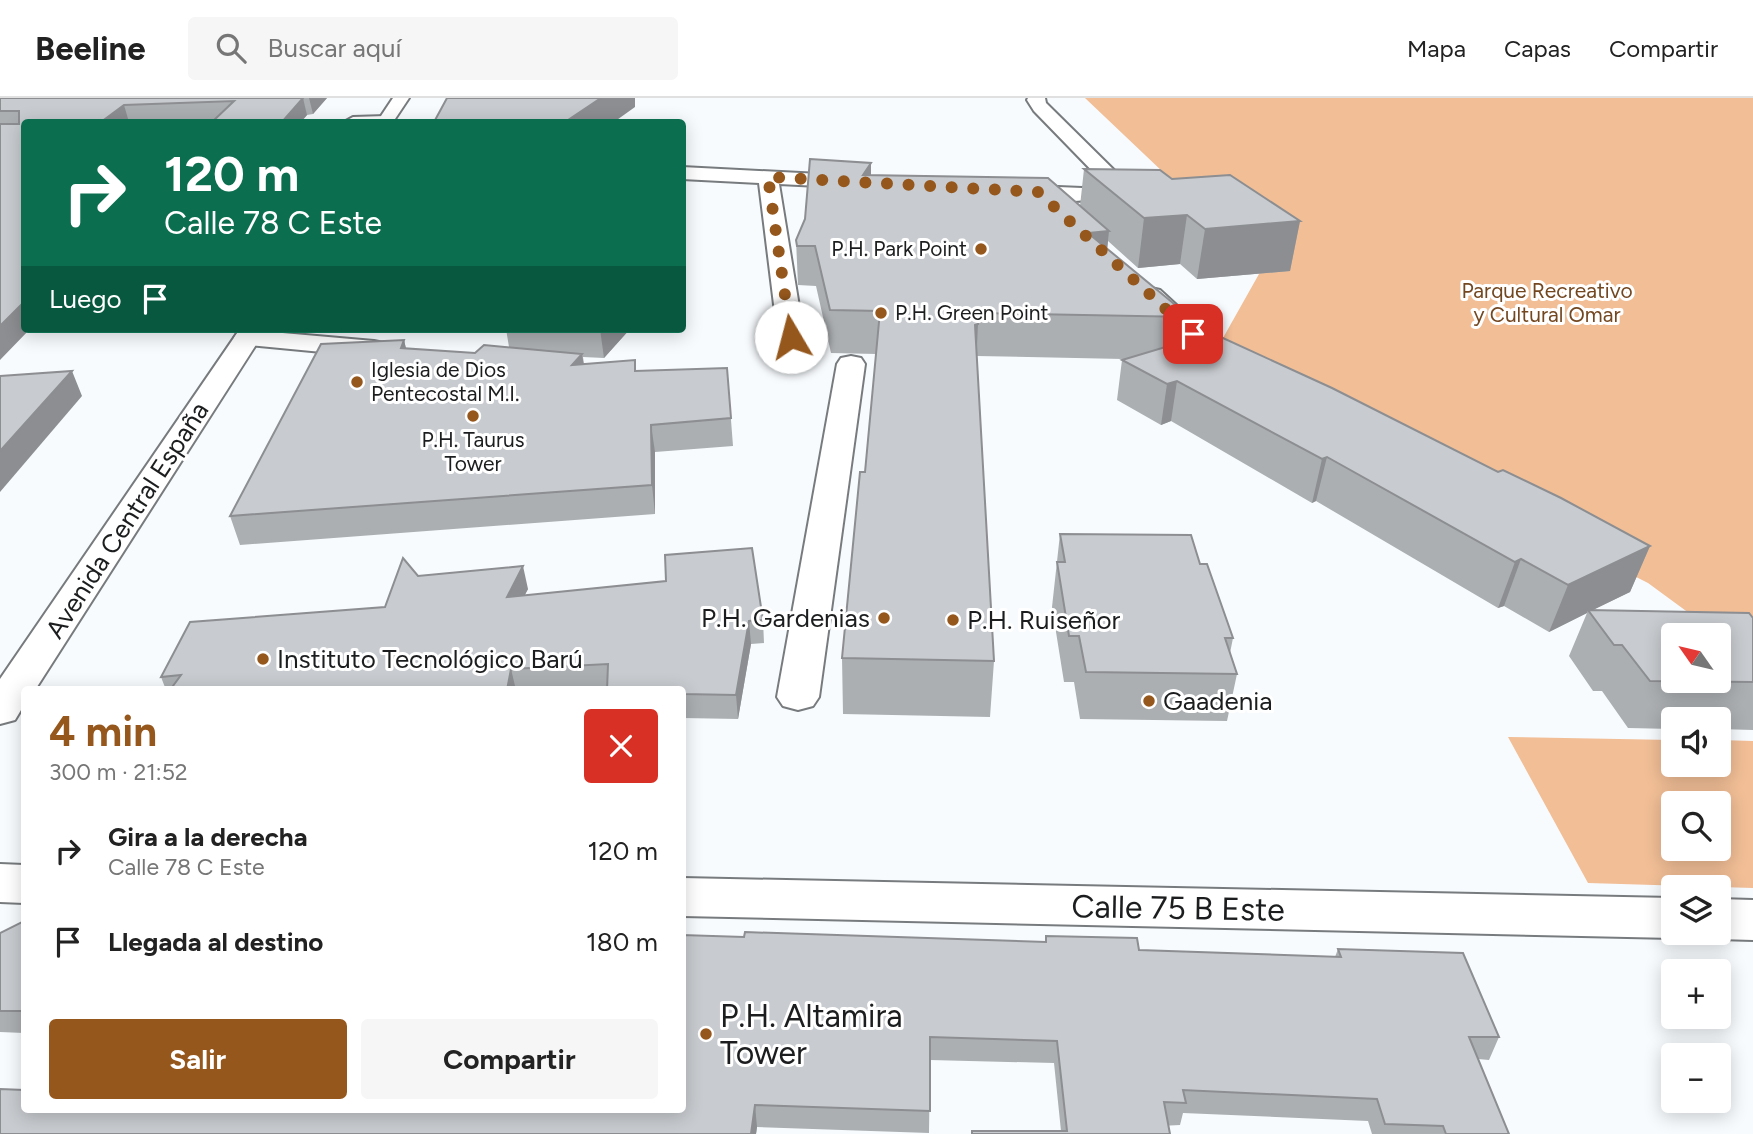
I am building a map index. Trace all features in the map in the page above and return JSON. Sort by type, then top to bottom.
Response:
[{"type":"street","points":[[388,119],[401,98]]},
{"type":"street","points":[[996,190],[1108,191],[1117,184],[1040,107],[1035,100],[1037,98]]},
{"type":"street","points":[[686,173],[885,184]]},
{"type":"street","points":[[768,177],[791,337]]},
{"type":"street","points":[[1038,192],[1067,219]]},
{"type":"street","points":[[1135,280],[1212,353]]},
{"type":"street","points":[[250,334],[398,351]]},
{"type":"street","name":"Avenida Central España","points":[[0,709],[74,602],[250,334]]},
{"type":"street","points":[[798,697],[851,364]]},
{"type":"street","points":[[0,883],[21,884]]},
{"type":"street","name":"Calle 75 B Este","points":[[686,897],[1661,918]]},
{"type":"street","points":[[1731,919],[1753,920]]},
{"type":"green space","name":"Parque Recreativo y Cultural Omar","points":[[1085,98],[1753,98],[1753,660],[1731,644],[1731,623],[1703,623],[1648,583],[1210,361],[1271,257],[1184,192]]},
{"type":"green space","points":[[1508,737],[1661,740],[1661,777],[1731,777],[1731,740],[1753,741],[1753,888],[1731,887],[1731,875],[1661,875],[1661,885],[1588,883]]},
{"type":"building","points":[[0,98],[303,98],[285,119],[215,119],[234,101],[124,105],[105,119],[21,119],[21,305],[0,326],[0,124],[19,124],[19,111],[0,111]]},
{"type":"building","points":[[447,98],[601,98],[570,119],[436,119]]},
{"type":"building","points":[[810,159],[871,163],[863,175],[1048,178],[1109,231],[1088,233],[1190,317],[978,313],[978,324],[975,325],[994,661],[842,658],[860,472],[865,472],[880,311],[830,310],[815,246],[797,246],[796,240],[805,219]]},
{"type":"building","points":[[1084,169],[1160,170],[1172,179],[1230,175],[1300,221],[1205,229],[1187,215],[1144,218]]},
{"type":"building","points":[[1212,333],[1332,388],[1498,472],[1503,470],[1561,498],[1650,546],[1568,585],[1521,559],[1515,562],[1327,457],[1322,459],[1177,381],[1167,384],[1122,360]]},
{"type":"building","points":[[404,340],[401,348],[475,353],[484,345],[582,354],[572,365],[635,360],[635,371],[727,368],[731,418],[651,425],[652,485],[230,516],[321,344]]},
{"type":"building","points":[[72,371],[0,451],[0,376]]},
{"type":"building","points":[[1060,534],[1191,535],[1200,564],[1207,564],[1233,638],[1225,638],[1237,674],[1086,672],[1079,636],[1069,636],[1057,562],[1065,562]]},
{"type":"building","points":[[752,548],[763,620],[749,621],[736,695],[686,694],[686,686],[607,686],[608,664],[511,669],[508,686],[173,686],[181,675],[161,677],[190,622],[385,607],[403,558],[418,576],[523,566],[507,597],[666,581],[665,555]]},
{"type":"building","points":[[1588,610],[1749,613],[1753,618],[1753,682],[1731,682],[1731,623],[1661,623],[1661,681],[1650,681],[1622,645],[1614,645]]},
{"type":"building","points":[[21,922],[21,1011],[0,1011],[0,933]]},
{"type":"building","points":[[745,932],[1046,942],[1046,936],[1137,938],[1139,950],[1341,957],[1338,949],[1463,953],[1499,1037],[1469,1037],[1509,1134],[1446,1134],[1443,1126],[1385,1124],[1377,1099],[1183,1090],[1186,1103],[1164,1102],[1170,1134],[972,1134],[972,1131],[1067,1131],[1057,1041],[930,1037],[930,1111],[755,1105],[751,1134],[0,1134],[0,1089],[21,1090],[21,1113],[686,1113],[686,935],[744,937]]},
{"type":"place","name":"P.H. Park Point","points":[[981,249]]},
{"type":"place","name":"P.H. Green Point","points":[[881,313]]},
{"type":"place","name":"Iglesia de Dios Pentecostal M.I.","points":[[357,382]]},
{"type":"place","name":"P.H. Taurus Tower","points":[[473,416]]},
{"type":"place","name":"P.H. Gardenias","points":[[884,618]]},
{"type":"place","name":"P.H. Ruiseñor","points":[[953,620]]},
{"type":"place","name":"Instituto Tecnológico Barú","points":[[263,659]]},
{"type":"place","name":"Gaadenia","points":[[1149,701]]},
{"type":"place","name":"P.H. Altamira Tower","points":[[706,1034]]},
{"type":"route","points":[[791,337],[768,177],[1038,192],[1193,334]]}]
